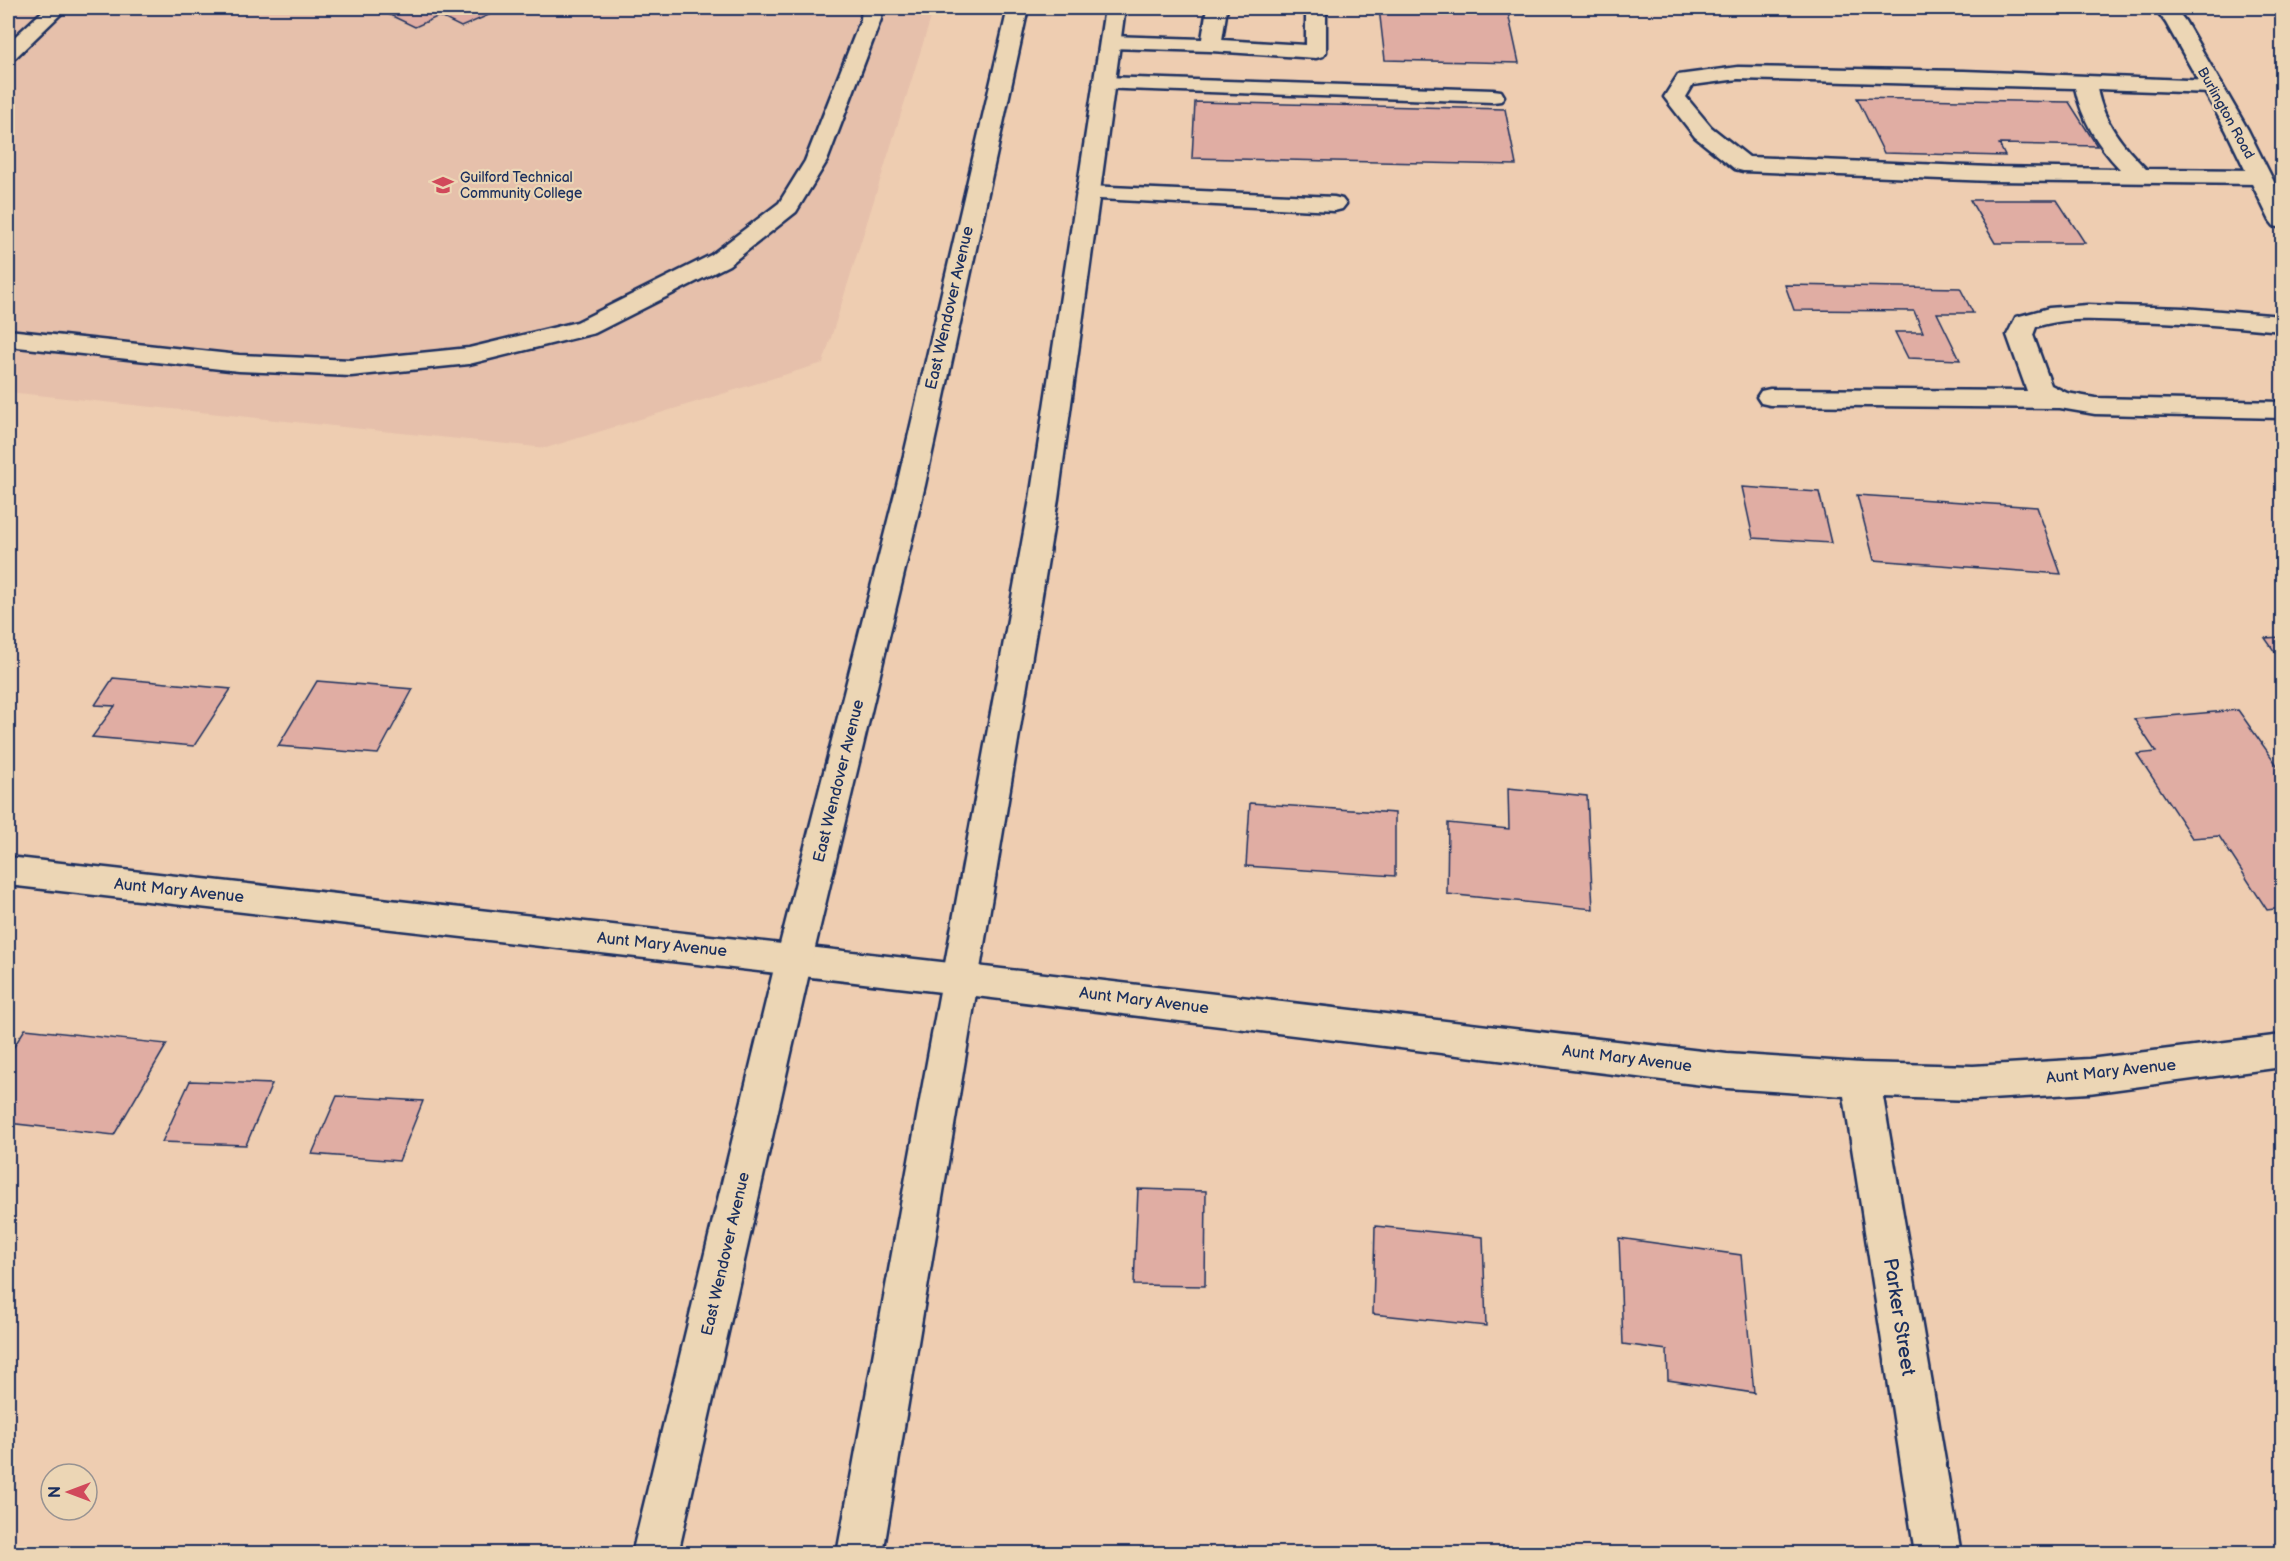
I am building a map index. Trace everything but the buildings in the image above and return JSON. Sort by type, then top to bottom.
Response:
[{"type":"main road","points":[[8,54],[57,8]]},
{"type":"main road","points":[[8,338],[239,363],[351,368],[469,356],[586,328],[720,260],[788,207],[816,161],[870,19],[872,8]]},
{"type":"main road","name":"East Wendover Avenue","points":[[655,1554],[794,960],[911,486],[1018,8]]},
{"type":"main road","points":[[1211,45],[1217,8]]},
{"type":"main road","points":[[1110,42],[1211,45],[1316,52],[1316,8]]},
{"type":"main road","name":"Burlington Road","points":[[2165,8],[2175,21],[2212,87],[2283,221]]},
{"type":"main road","points":[[860,1554],[1044,499],[1114,9]]},
{"type":"main road","points":[[2212,87],[1738,73],[1686,80],[1675,97],[1703,132],[1743,164],[1991,174],[2260,177]]},
{"type":"main road","points":[[2085,82],[2089,107],[2110,147],[2140,176]]},
{"type":"main road","points":[[1104,83],[1493,96]]},
{"type":"main road","points":[[1088,193],[1334,204]]},
{"type":"main road","points":[[2060,400],[2039,390],[2020,335],[2025,322],[2041,316],[2089,312],[2198,315],[2283,323]]},
{"type":"main road","points":[[1770,397],[2060,400],[2095,406],[2283,410]]},
{"type":"main road","name":"Aunt Mary Avenue","points":[[8,871],[959,979],[1727,1071],[1861,1080],[1973,1083],[2089,1076],[2283,1051]]},
{"type":"main road","name":"Parker Street","points":[[1861,1080],[1938,1554]]},
{"type":"shaded area","name":"Guilford Technical Community College","points":[[8,8],[934,8],[823,363],[546,448],[8,392]]},
{"type":"place","name":"Guilford Technical Community College","points":[[443,185]]}]
